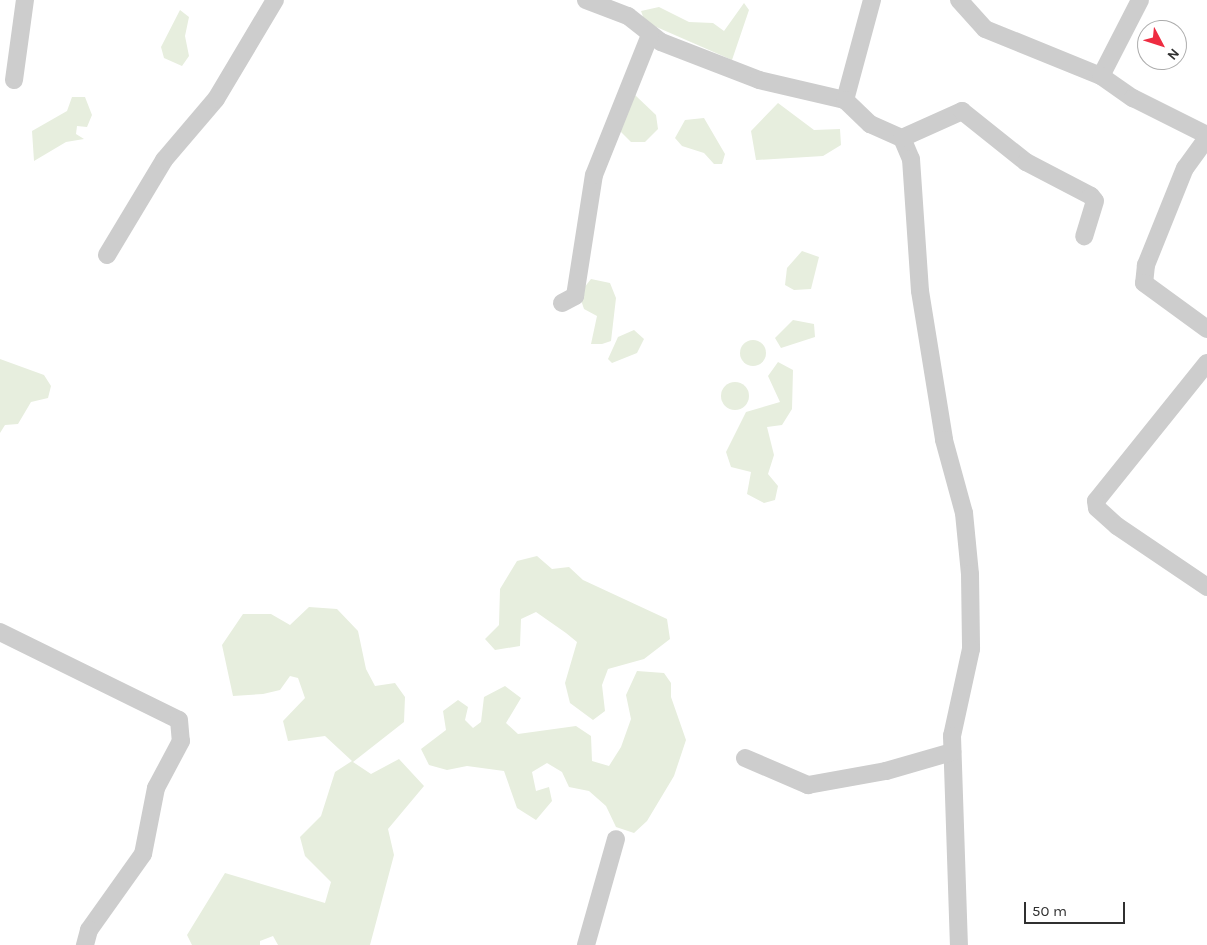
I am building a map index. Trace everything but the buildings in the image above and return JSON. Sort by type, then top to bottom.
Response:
[{"type":"street","points":[[14,80],[25,0]]},
{"type":"street","points":[[107,255],[164,160],[216,99],[275,0]]},
{"type":"street","points":[[586,0],[628,16],[650,35],[759,80],[845,100],[870,124],[902,138],[916,184],[920,291],[944,440],[964,513],[970,574],[971,649],[952,752],[959,945]]},
{"type":"street","points":[[845,100],[872,0]]},
{"type":"street","points":[[959,0],[985,29],[1101,76],[1133,98],[1207,137],[1185,168],[1146,265],[1144,283],[1207,329]]},
{"type":"street","points":[[1101,76],[1140,0]]},
{"type":"street","points":[[562,303],[575,296],[594,175],[650,35]]},
{"type":"street","points":[[902,138],[954,111],[962,111],[1026,162],[1091,196],[1095,201],[1084,236]]},
{"type":"street","points":[[1207,363],[1096,501],[1096,508],[1117,526],[1207,587]]},
{"type":"street","points":[[0,632],[180,720],[182,742],[156,788],[142,854],[89,930],[85,945]]},
{"type":"street","points":[[745,758],[808,784],[886,771],[952,752]]},
{"type":"street","points":[[586,945],[616,839]]},
{"type":"green space","points":[[744,3],[749,10],[732,60],[645,22],[641,11],[659,7],[689,22],[713,23],[724,31]]},
{"type":"green space","points":[[180,10],[189,17],[185,36],[189,56],[182,66],[164,58],[161,47]]},
{"type":"green space","points":[[635,95],[656,115],[658,129],[645,142],[631,142],[620,131]]},
{"type":"green space","points":[[72,97],[85,97],[92,115],[87,127],[77,126],[76,134],[84,139],[66,142],[34,161],[32,131],[67,111]]},
{"type":"green space","points":[[778,103],[814,130],[840,129],[841,145],[823,156],[756,160],[751,131]]},
{"type":"green space","points":[[704,118],[725,154],[722,164],[714,164],[704,153],[682,146],[675,138],[685,120]]},
{"type":"green space","points":[[802,251],[819,257],[811,289],[794,290],[785,285],[787,268]]},
{"type":"green space","points":[[591,279],[610,283],[616,298],[611,341],[602,344],[591,344],[597,316],[584,309],[579,294]]},
{"type":"green space","points":[[793,320],[814,324],[815,337],[781,348],[775,338]]},
{"type":"green space","points":[[634,330],[644,339],[637,353],[612,363],[608,359],[618,337]]},
{"type":"green space","points":[[753,340],[762,344],[766,353],[762,362],[753,366],[744,362],[740,353],[744,344]]},
{"type":"green space","points":[[0,359],[44,375],[51,386],[48,398],[31,402],[18,424],[5,425],[0,433]]},
{"type":"green space","points":[[778,362],[793,370],[792,409],[782,425],[767,427],[774,455],[768,474],[778,486],[775,500],[764,503],[747,494],[751,472],[731,467],[726,452],[746,412],[780,402],[768,376]]},
{"type":"green space","points":[[735,382],[745,386],[749,396],[745,406],[735,410],[725,406],[721,396],[725,386]]},
{"type":"green space","points":[[537,556],[552,569],[569,567],[583,580],[667,619],[670,639],[644,659],[608,669],[602,685],[605,711],[593,720],[570,703],[565,683],[577,642],[566,633],[536,612],[521,619],[520,646],[495,650],[485,639],[499,625],[500,589],[517,561]]},
{"type":"green space","points":[[309,607],[337,609],[358,631],[366,669],[375,686],[395,683],[405,697],[404,722],[353,762],[371,774],[399,759],[424,786],[388,829],[394,855],[370,945],[278,945],[273,936],[260,941],[260,945],[192,945],[187,935],[225,873],[325,903],[331,882],[305,856],[300,837],[321,816],[335,772],[352,761],[325,736],[288,741],[283,721],[305,698],[298,678],[290,676],[280,690],[263,694],[233,696],[222,645],[243,614],[271,614],[290,625]]},
{"type":"green space","points":[[637,671],[664,673],[671,683],[671,697],[686,740],[674,776],[647,821],[634,833],[616,827],[606,806],[589,791],[569,787],[562,772],[547,763],[532,772],[536,791],[549,787],[552,801],[536,820],[517,808],[504,771],[467,766],[447,770],[429,765],[421,749],[446,730],[443,711],[458,700],[468,707],[465,720],[473,728],[481,722],[484,697],[505,686],[521,698],[506,723],[518,734],[576,726],[591,736],[592,761],[609,766],[621,747],[631,719],[626,695]]}]
